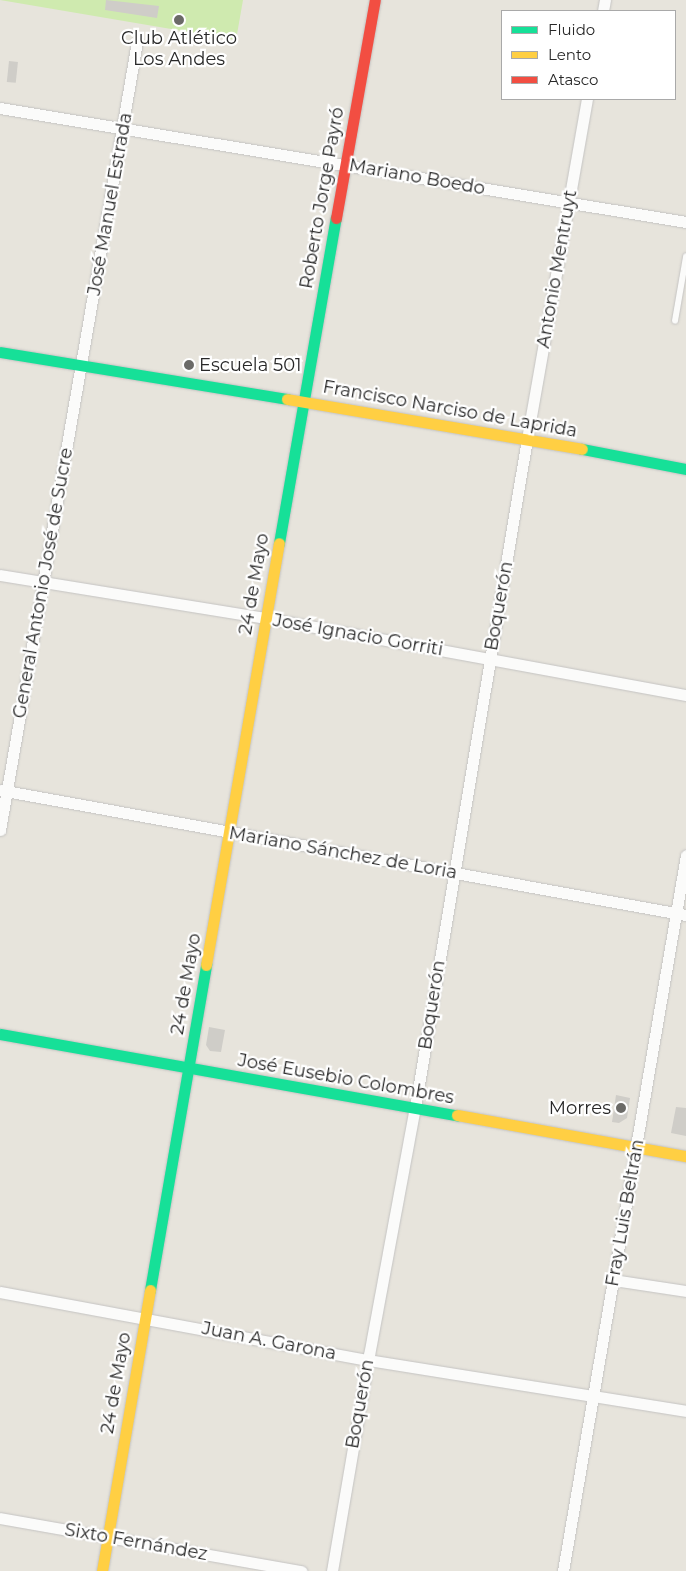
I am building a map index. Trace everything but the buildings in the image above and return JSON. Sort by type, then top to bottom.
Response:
[{"type":"street","name":"Roberto Jorge Payró","points":[[303,402],[374,0]]},
{"type":"street","name":"José Manuel Estrada","points":[[82,366],[137,42]]},
{"type":"street","name":"Antonio Mentruyt","points":[[527,439],[588,100]]},
{"type":"street","name":"Mariano Boedo","points":[[0,108],[686,222]]},
{"type":"street","name":"Francisco Narciso de Laprida","points":[[0,352],[527,439],[686,469]]},
{"type":"street","name":"General Antonio José de Sucre","points":[[0,830],[3,791],[82,366]]},
{"type":"street","name":"24 de Mayo","points":[[102,1571],[303,402]]},
{"type":"street","name":"Boquerón","points":[[332,1571],[368,1360],[415,1108],[527,439]]},
{"type":"street","name":"José Ignacio Gorriti","points":[[0,575],[266,618],[686,695]]},
{"type":"street","name":"Mariano Sánchez de Loria","points":[[3,791],[681,914]]},
{"type":"street","name":"Fray Luis Beltrán","points":[[563,1571],[613,1280],[681,914],[686,855]]},
{"type":"street","name":"José Eusebio Colombres","points":[[0,1034],[189,1070],[686,1156]]},
{"type":"street","points":[[613,1280],[686,1291]]},
{"type":"street","name":"Juan A. Garona","points":[[0,1292],[145,1317],[368,1360],[686,1411]]},
{"type":"street","name":"Sixto Fernández","points":[[0,1518],[301,1571]]},
{"type":"lane","points":[[675,321],[686,257]]},
{"type":"green space","name":"Club Atlético Los Andes","points":[[0,0],[243,0],[236,40]]},
{"type":"traffic: fast","points":[[279,543],[336,218]]},
{"type":"traffic: fast","points":[[0,352],[287,399]]},
{"type":"traffic: fast","points":[[582,449],[686,469]]},
{"type":"traffic: fast","points":[[150,1290],[206,965]]},
{"type":"traffic: fast","points":[[0,1034],[457,1115]]},
{"type":"traffic: slow","points":[[287,399],[582,449]]},
{"type":"traffic: slow","points":[[206,965],[279,543]]},
{"type":"traffic: slow","points":[[457,1115],[686,1156]]},
{"type":"traffic: slow","points":[[102,1571],[150,1290]]},
{"type":"traffic: jam","points":[[336,218],[375,0]]},
{"type":"place","name":"Club Atlético Los Andes","points":[[179,20]]},
{"type":"place","name":"Escuela 501","points":[[189,365]]},
{"type":"place","name":"Morres","points":[[621,1108]]}]
